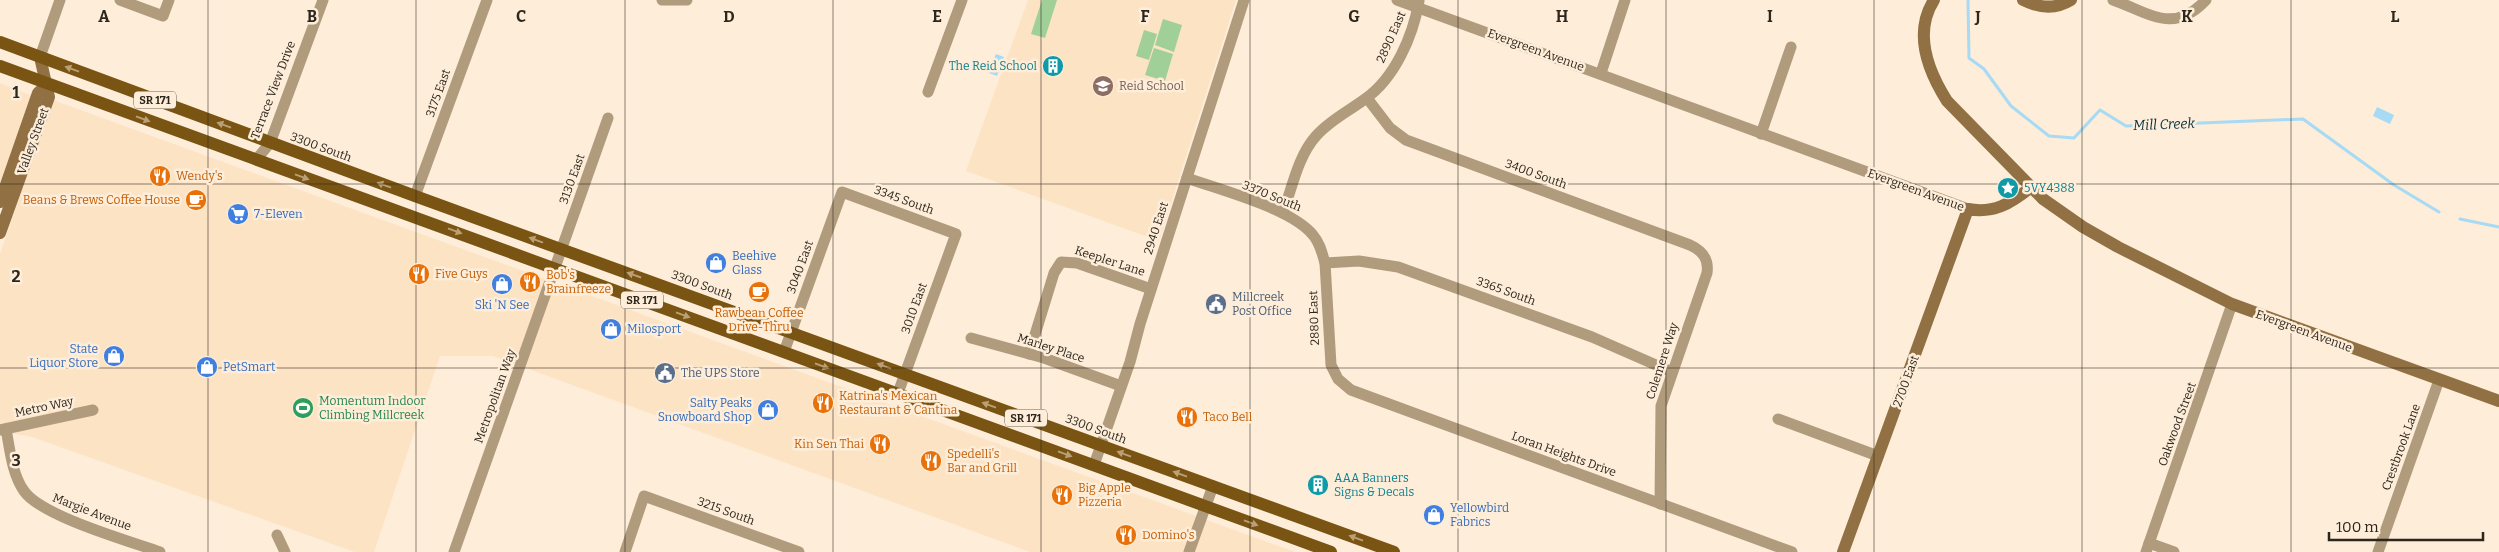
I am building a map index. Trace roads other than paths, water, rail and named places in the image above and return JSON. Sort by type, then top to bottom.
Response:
[{"type":"main road","name":"3300 South","points":[[0,42],[415,196],[1394,552]]},
{"type":"main road","name":"SR 171","points":[[0,66],[1331,552]]},
{"type":"street","points":[[48,84],[40,57],[60,0]]},
{"type":"street","points":[[120,0],[163,16],[169,0]]},
{"type":"street","name":"Terrace View Drive","points":[[256,160],[270,142],[323,0]]},
{"type":"street","name":"3175 East","points":[[415,196],[487,0]]},
{"type":"street","points":[[662,0],[687,0]]},
{"type":"street","points":[[928,92],[962,0]]},
{"type":"street","name":"2940 East","points":[[1094,465],[1244,0]]},
{"type":"street","name":"Evergreen Avenue","points":[[1397,0],[1419,4],[1601,73],[1611,80],[1968,209],[1980,212],[2005,206],[2030,188],[2043,200],[2100,238],[2232,304],[2499,401]]},
{"type":"street","points":[[1601,73],[1625,0]]},
{"type":"street","points":[[2023,0],[2044,7],[2056,7],[2071,0]]},
{"type":"street","points":[[2112,0],[2163,19],[2177,20],[2187,16],[2206,0]]},
{"type":"street","points":[[1932,3],[1926,17],[1924,41],[1929,70],[1936,84],[1947,101],[2030,188]]},
{"type":"street","name":"2890 East","points":[[1283,213],[1303,158],[1316,136],[1327,125],[1379,88],[1392,70],[1419,4]]},
{"type":"street","points":[[1761,134],[1791,47]]},
{"type":"street","name":"Valley Street","points":[[0,202],[38,93],[48,84]]},
{"type":"street","name":"Valley Street","points":[[0,233],[49,97],[48,84]]},
{"type":"street","name":"3400 South","points":[[1367,98],[1390,128],[1406,140],[1690,245],[1702,252],[1707,259]]},
{"type":"street","name":"3130 East","points":[[561,249],[608,118]]},
{"type":"street","name":"3370 South","points":[[1187,178],[1283,213],[1300,222],[1313,235],[1321,249],[1325,263]]},
{"type":"street","name":"3345 South","points":[[842,192],[956,234]]},
{"type":"street","name":"3040 East","points":[[784,352],[842,192]]},
{"type":"street","name":"2700 East","points":[[1843,552],[1968,209]]},
{"type":"street","name":"3010 East","points":[[898,393],[956,234]]},
{"type":"street","name":"Metropolitan Way","points":[[454,552],[556,268],[561,249]]},
{"type":"street","name":"Colemere Way","points":[[1660,504],[1660,414],[1672,372],[1707,273],[1707,259]]},
{"type":"street","name":"3365 South","points":[[1325,263],[1360,261],[1398,267],[1592,337],[1672,372]]},
{"type":"street","name":"Keepler Lane","points":[[1029,354],[1054,273],[1061,262],[1077,262],[1151,289]]},
{"type":"street","name":"2880 East","points":[[1325,263],[1329,350],[1333,372]]},
{"type":"street","name":"Oakwood Street","points":[[2148,548],[2232,304]]},
{"type":"street","name":"Marley Place","points":[[971,338],[1029,354],[1121,386]]},
{"type":"street","name":"Loran Heights Drive","points":[[1333,372],[1344,385],[1358,393],[1792,552]]},
{"type":"street","name":"Crestbrook Lane","points":[[2378,552],[2440,380]]},
{"type":"street","name":"Metro Way","points":[[3,430],[93,410]]},
{"type":"street","points":[[1778,419],[1878,456]]},
{"type":"street","name":"Margie Avenue","points":[[3,430],[14,472],[23,490],[36,504],[54,513],[160,552]]},
{"type":"street","points":[[1189,552],[1213,486]]},
{"type":"street","name":"3215 South","points":[[625,552],[644,496],[799,552]]},
{"type":"street","points":[[277,535],[285,552]]},
{"type":"street","points":[[2148,548],[2174,552]]},
{"type":"water","points":[[996,54],[1004,57],[997,76],[989,73]]},
{"type":"water","points":[[2377,107],[2394,115],[2390,124],[2373,116]]},
{"type":"waterway","name":"Mill Creek","points":[[1968,0],[1969,58],[1984,69],[2011,106],[2049,136],[2074,138],[2100,110],[2126,126],[2303,119],[2394,185],[2439,212]]},
{"type":"waterway","name":"Mill Creek","points":[[2460,219],[2499,227]]},
{"type":"place","name":"The Reid School","points":[[1053,66]]},
{"type":"place","name":"Reid School","points":[[1103,86]]},
{"type":"place","name":"Wendy's","points":[[160,176]]},
{"type":"place","name":"5VY4388","points":[[2008,188]]},
{"type":"place","name":"Beans & Brews Coffee House","points":[[196,200]]},
{"type":"place","name":"7-Eleven","points":[[238,214]]},
{"type":"place","name":"Beehive Glass","points":[[716,263]]},
{"type":"place","name":"Five Guys","points":[[419,274]]},
{"type":"place","name":"Bob's Brainfreeze","points":[[530,282]]},
{"type":"place","name":"Ski 'N See","points":[[502,284]]},
{"type":"place","name":"Rawbean Coffee Drive-Thru","points":[[759,292]]},
{"type":"place","name":"Millcreek Post Office","points":[[1216,304]]},
{"type":"place","name":"Milosport","points":[[611,329]]},
{"type":"place","name":"State Liquor Store","points":[[114,356]]},
{"type":"place","name":"PetSmart","points":[[207,367]]},
{"type":"place","name":"The UPS Store","points":[[665,373]]},
{"type":"place","name":"Katrina's Mexican Restaurant & Cantina","points":[[823,403]]},
{"type":"place","name":"Momentum Indoor Climbing Millcreek","points":[[303,408]]},
{"type":"place","name":"Salty Peaks Snowboard Shop","points":[[768,410]]},
{"type":"place","name":"Taco Bell","points":[[1187,417]]},
{"type":"place","name":"Kin Sen Thai","points":[[880,444]]},
{"type":"place","name":"Spedelli's Bar and Grill","points":[[931,461]]},
{"type":"place","name":"AAA Banners Signs & Decals","points":[[1318,485]]},
{"type":"place","name":"Big Apple Pizzeria","points":[[1062,495]]},
{"type":"place","name":"Yellowbird Fabrics","points":[[1434,515]]},
{"type":"place","name":"Domino's","points":[[1126,535]]}]
